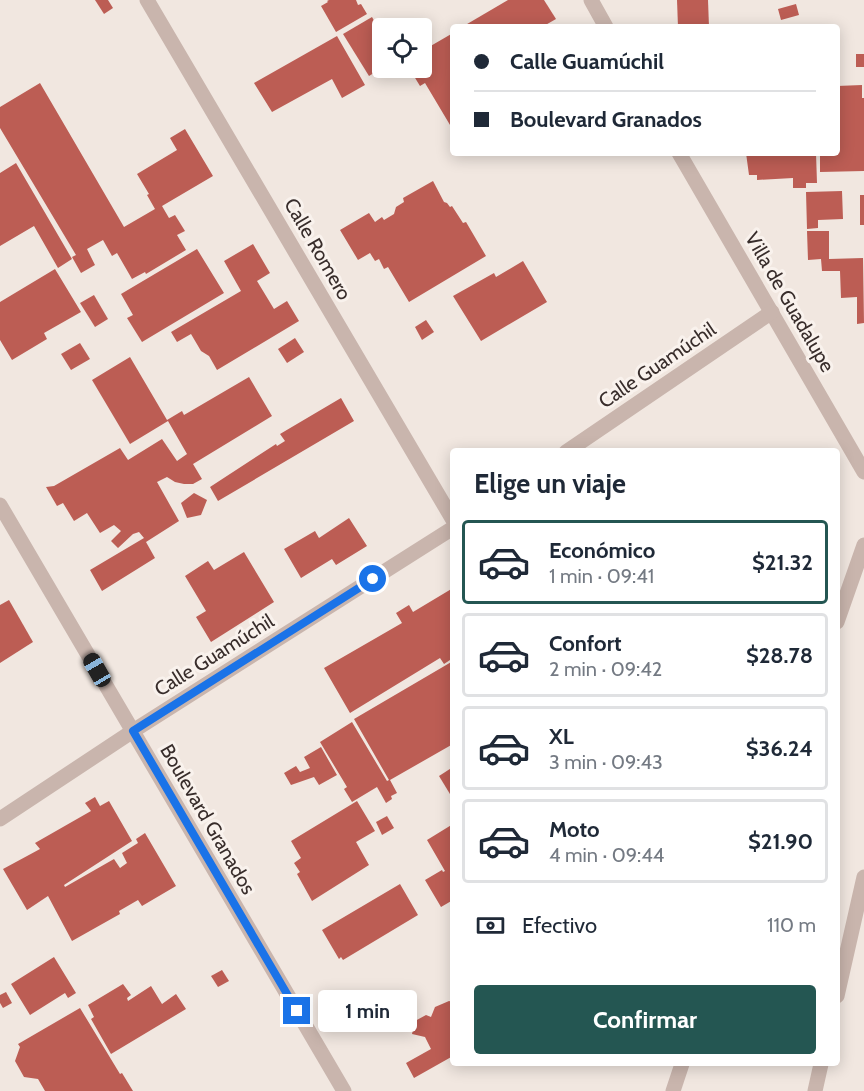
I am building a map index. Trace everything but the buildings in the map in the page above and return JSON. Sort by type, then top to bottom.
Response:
[{"type":"street","name":"Calle Romero","points":[[147,0],[450,515]]},
{"type":"street","points":[[591,0],[604,24]]},
{"type":"street","name":"Villa de Guadalupe","points":[[681,156],[864,472]]},
{"type":"street","name":"Calle Guamúchil","points":[[572,448],[772,312]]},
{"type":"street","name":"Boulevard Granados","points":[[0,505],[344,1091]]},
{"type":"street","name":"Calle Guamúchil","points":[[0,819],[133,731],[450,530]]},
{"type":"street","points":[[840,613],[864,545]]},
{"type":"street","points":[[840,983],[864,877]]},
{"type":"street","points":[[673,1091],[681,1066]]},
{"type":"street","points":[[814,1091],[820,1066]]},
{"type":"route","points":[[297,1011],[133,731],[373,579]]}]
